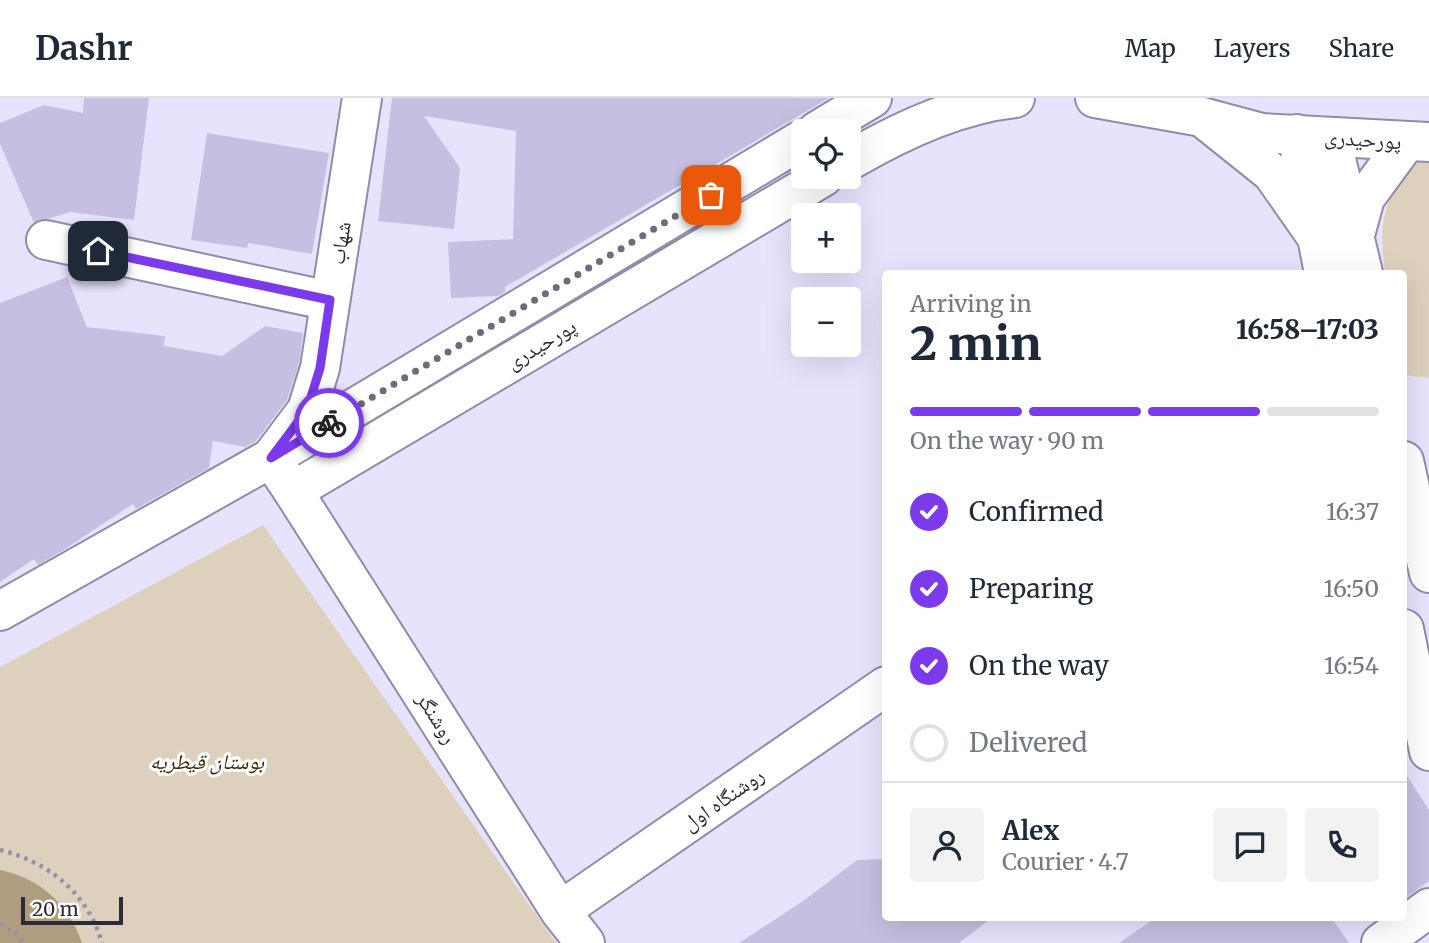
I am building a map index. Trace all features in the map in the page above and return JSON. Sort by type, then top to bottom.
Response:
[{"type":"street","name":"شهاب","points":[[271,458],[307,410],[320,368],[362,98]]},
{"type":"street","points":[[837,119],[872,98]]},
{"type":"street","points":[[861,155],[882,142],[987,101],[1015,98]]},
{"type":"street","name":"پورحیدری","points":[[1095,98],[1270,111],[1314,136],[1417,142]]},
{"type":"street","points":[[1214,107],[1272,173],[1314,233]]},
{"type":"street","points":[[1314,136],[1356,231],[1362,270]]},
{"type":"street","points":[[1314,136],[1314,233],[1323,270]]},
{"type":"street","points":[[1356,231],[1365,198],[1417,142]]},
{"type":"street","name":"پورحیدری","points":[[0,611],[271,458],[791,146]]},
{"type":"street","name":"پورحیدری","points":[[293,491],[803,189]]},
{"type":"street","points":[[46,240],[330,300]]},
{"type":"street","points":[[271,458],[293,491]]},
{"type":"street","points":[[1407,478],[1421,556]]},
{"type":"street","name":"روشنگر","points":[[293,491],[560,911],[585,943]]},
{"type":"street","points":[[1407,644],[1429,751]]},
{"type":"street","name":"روشنگاه اول","points":[[560,911],[882,689]]},
{"type":"street","points":[[1381,943],[1429,908]]},
{"type":"path","points":[[0,850],[23,856],[61,878],[90,912],[102,943]]},
{"type":"path","points":[[0,924],[17,934],[24,943]]},
{"type":"green space","points":[[1411,158],[1429,158],[1429,378],[1407,375],[1407,270],[1385,270],[1383,224],[1395,189]]},
{"type":"green space","name":"بوستان قیطریه","points":[[263,525],[556,943],[0,943],[0,667]]},
{"type":"shaded area","points":[[0,870],[28,879],[51,895],[69,917],[82,943],[0,943]]},
{"type":"building","points":[[84,98],[149,98],[134,220],[70,212],[34,223],[0,144],[0,123],[44,105],[83,113]]},
{"type":"building","points":[[392,98],[829,98],[505,287],[505,292],[498,296],[451,298],[448,242],[513,239],[516,131],[424,116],[460,168],[454,229],[378,221]]},
{"type":"building","points":[[207,133],[329,153],[312,254],[248,243],[247,248],[191,240]]},
{"type":"building","points":[[67,277],[87,327],[165,336],[164,346],[222,356],[265,326],[303,333],[299,363],[287,400],[256,441],[245,447],[213,441],[209,468],[136,509],[133,504],[38,565],[34,559],[0,582],[0,303]]},
{"type":"building","points":[[1407,776],[1429,810],[1429,881],[1407,897]]},
{"type":"building","points":[[882,859],[882,921],[988,921],[959,943],[739,943],[803,901],[857,860]]},
{"type":"building","points":[[1151,921],[1334,921],[1349,943],[1119,943]]},
{"type":"way so far","points":[[329,423],[711,195]]},
{"type":"route","points":[[98,251],[330,300],[320,368],[307,410],[271,458],[329,423]]}]
